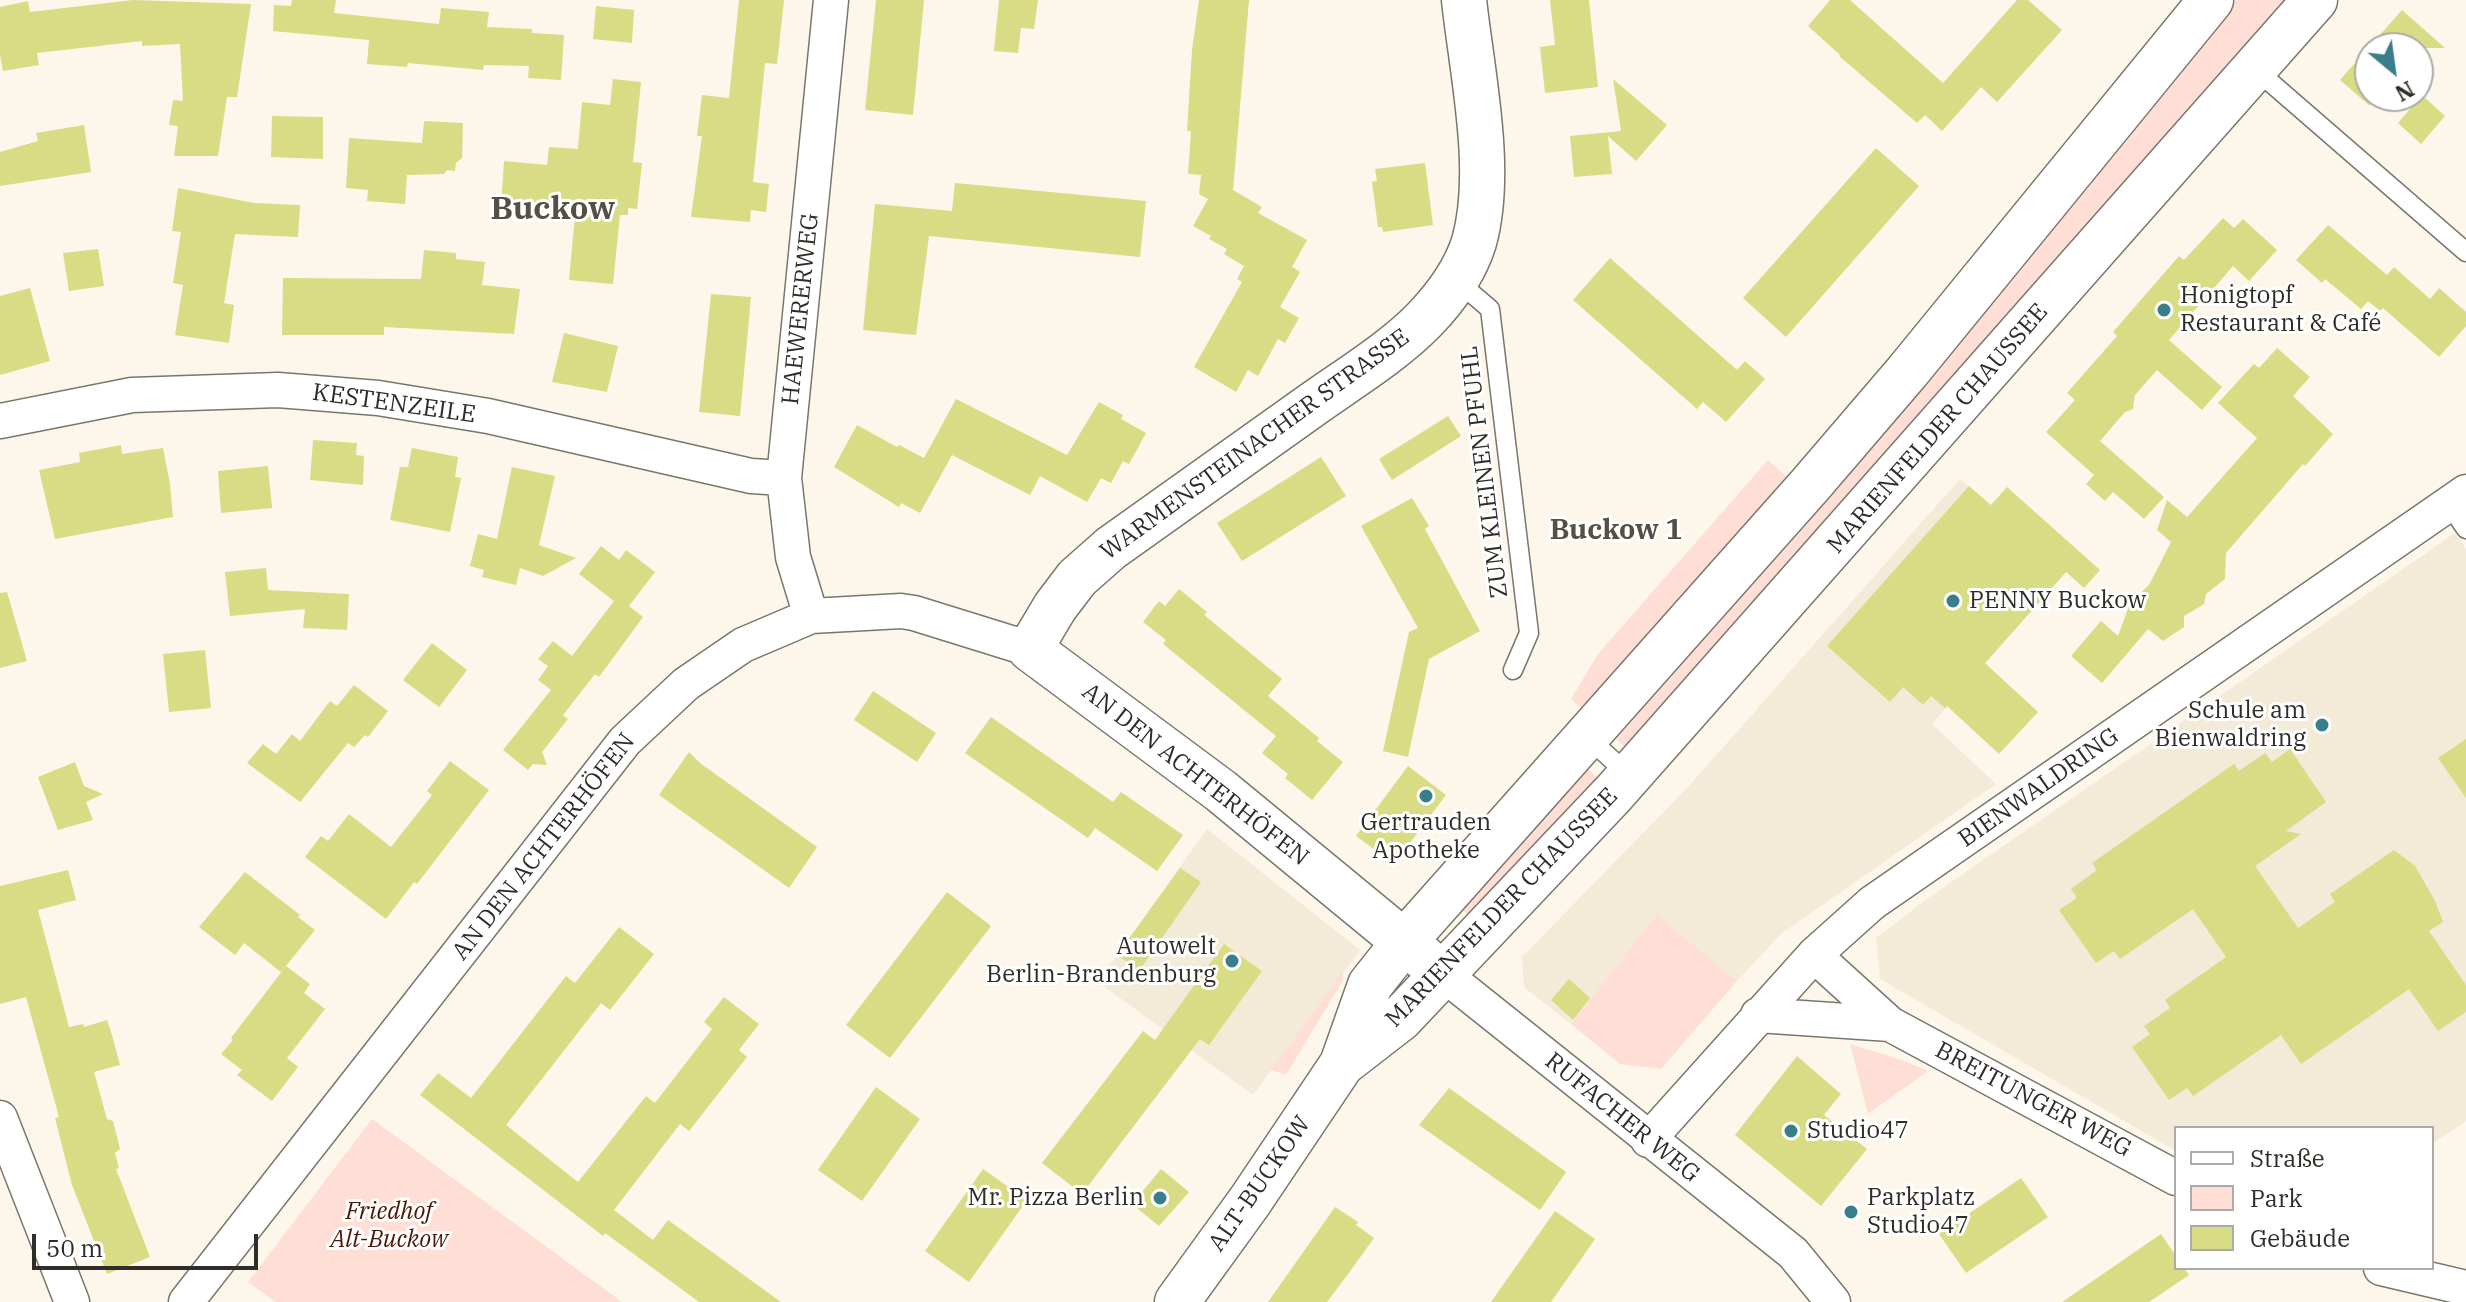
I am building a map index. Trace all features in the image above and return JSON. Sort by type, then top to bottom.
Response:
[{"type":"main road","name":"WARMENSTEINACHER STRASSE","points":[[1030,649],[1077,578],[1111,548],[1378,359],[1423,321],[1456,280],[1475,239],[1481,187],[1481,139],[1464,0]]},
{"type":"main road","name":"MARIENFELDER CHAUSSEE","points":[[1342,1064],[1370,985],[1404,942],[1907,372],[2211,0]]},
{"type":"main road","name":"MARIENFELDER CHAUSSEE","points":[[1342,1064],[1400,1019],[1629,775],[2315,0]]},
{"type":"main road","name":"AN DEN ACHTERHÖFEN","points":[[1030,649],[1221,791],[1404,942]]},
{"type":"main road","name":"RUFACHER WEG","points":[[1404,942],[1442,973]]},
{"type":"main road","name":"ALT-BUCKOW","points":[[1177,1302],[1250,1201],[1342,1064]]},
{"type":"street","name":"HAEWERERWEG","points":[[811,616],[793,557],[784,478],[831,0]]},
{"type":"street","name":"KESTENZEILE","points":[[0,421],[132,395],[278,390],[323,393],[378,398],[488,416],[751,476],[784,478]]},
{"type":"street","name":"BIENWALDRING","points":[[1814,955],[1872,903],[2460,508]]},
{"type":"street","name":"AN DEN ACHTERHÖFEN","points":[[186,1302],[625,741],[686,684],[743,645],[811,616],[901,611],[1030,649]]},
{"type":"street","points":[[1648,1140],[1814,955]]},
{"type":"street","name":"BREITUNGER WEG","points":[[1814,955],[1890,1024],[2174,1177]]},
{"type":"street","name":"RUFACHER WEG","points":[[1442,973],[1793,1253],[1833,1302]]},
{"type":"street","name":"BREITUNGER WEG","points":[[1758,1015],[1890,1024]]},
{"type":"street","points":[[0,1118],[72,1302]]},
{"type":"street","points":[[2390,1270],[2466,1288]]},
{"type":"lane","points":[[2255,69],[2466,252]]},
{"type":"lane","name":"ZUM KLEINEN PFUHL","points":[[1456,280],[1490,309],[1529,633],[1513,670]]},
{"type":"lane","points":[[1587,737],[1629,775]]},
{"type":"shaded area","points":[[1960,479],[2066,572],[1932,724],[1996,784],[1782,933],[1737,981],[1657,916],[1571,1024],[1524,987],[1522,957],[1689,786]]},
{"type":"shaded area","name":"Schule am Bienwaldring","points":[[2455,533],[2466,549],[2466,1121],[2434,1143],[2434,1126],[2174,1126],[2174,1150],[1880,979],[1876,938],[1924,901]]},
{"type":"shaded area","name":"Autowelt Berlin-Brandenburg","points":[[1207,829],[1360,950],[1253,1095],[1098,982]]},
{"type":"green space","points":[[2236,0],[2285,0],[1625,747],[1616,739],[1836,491]]},
{"type":"green space","points":[[1768,460],[1787,477],[1583,710],[1571,699],[1598,654]]},
{"type":"green space","points":[[1587,768],[1599,779],[1468,915],[1460,908]]},
{"type":"green space","points":[[1657,915],[1737,981],[1661,1069],[1620,1064],[1571,1024]]},
{"type":"green space","points":[[1343,972],[1343,980],[1286,1075],[1271,1070]]},
{"type":"green space","points":[[1850,1044],[1902,1060],[1928,1071],[1868,1114]]},
{"type":"green space","name":"Friedhof Alt-Buckow","points":[[372,1119],[622,1302],[275,1302],[248,1282]]},
{"type":"building","points":[[133,0],[251,4],[237,97],[227,97],[218,156],[174,156],[178,126],[169,125],[173,100],[183,101],[180,44],[142,46],[142,41],[37,53],[39,65],[3,71],[0,7],[28,1],[30,12]]},
{"type":"building","points":[[292,0],[336,0],[334,13],[439,24],[441,8],[489,12],[487,27],[532,29],[532,33],[564,35],[561,80],[528,78],[529,66],[484,65],[483,70],[408,63],[407,67],[367,64],[369,40],[273,31],[274,5],[291,6]]},
{"type":"building","points":[[739,0],[784,0],[777,64],[765,63],[753,182],[769,184],[766,212],[751,210],[750,222],[691,217],[702,136],[697,136],[702,95],[729,98]]},
{"type":"building","points":[[876,0],[924,0],[913,115],[865,110]]},
{"type":"building","points":[[999,0],[1038,0],[1034,29],[1021,28],[1018,53],[994,51]]},
{"type":"building","points":[[1199,0],[1249,0],[1233,190],[1262,207],[1258,213],[1307,240],[1292,267],[1300,272],[1280,307],[1299,318],[1285,343],[1278,339],[1258,376],[1248,370],[1236,392],[1194,367],[1242,282],[1237,279],[1244,266],[1224,254],[1227,249],[1209,239],[1211,236],[1193,226],[1208,199],[1199,194],[1201,175],[1188,174],[1192,50]]},
{"type":"building","points":[[1550,0],[1589,0],[1598,87],[1545,93],[1540,47],[1555,45]]},
{"type":"building","points":[[1830,0],[1850,0],[1943,83],[2017,0],[2028,0],[2062,30],[1997,102],[1981,87],[1942,131],[1925,115],[1917,123],[1808,26]]},
{"type":"building","points":[[596,6],[634,10],[632,43],[593,39]]},
{"type":"building","points":[[2402,10],[2427,32],[2383,32]]},
{"type":"building","points":[[2434,38],[2445,48],[2434,48]]},
{"type":"building","points":[[2354,64],[2354,92],[2340,80]]},
{"type":"building","points":[[613,79],[641,82],[633,162],[642,163],[637,209],[628,208],[628,215],[620,215],[613,284],[569,280],[575,215],[501,206],[504,161],[547,165],[549,147],[578,149],[582,102],[610,105]]},
{"type":"building","points":[[1613,79],[1667,125],[1636,161],[1608,136],[1612,174],[1574,177],[1570,136],[1621,131]]},
{"type":"building","points":[[2434,106],[2445,116],[2421,144],[2398,123],[2407,112],[2434,112]]},
{"type":"building","points":[[272,116],[323,117],[323,159],[271,157]]},
{"type":"building","points":[[424,121],[463,123],[462,158],[456,163],[455,171],[407,175],[405,204],[367,201],[368,190],[346,188],[349,138],[422,143]]},
{"type":"building","points":[[84,125],[91,172],[0,186],[0,152],[38,141],[36,133]]},
{"type":"building","points":[[1876,148],[1919,186],[1786,337],[1743,298]]},
{"type":"building","points":[[1425,163],[1433,225],[1383,232],[1382,227],[1378,227],[1372,182],[1377,181],[1375,169]]},
{"type":"building","points":[[955,183],[1146,201],[1140,257],[929,236],[916,335],[863,330],[875,204],[952,211]]},
{"type":"building","points":[[178,188],[254,203],[300,205],[298,237],[235,234],[224,303],[234,305],[229,343],[175,335],[183,285],[173,283],[181,232],[172,231]]},
{"type":"building","points":[[2223,218],[2234,228],[2243,219],[2277,250],[2249,281],[2233,266],[2169,340],[2222,387],[2202,410],[2157,370],[2135,395],[2133,409],[2125,412],[2100,441],[2164,497],[2144,519],[2113,492],[2105,501],[2086,484],[2094,475],[2046,432],[2075,400],[2067,393],[2117,336],[2113,332],[2179,256],[2184,260]]},
{"type":"building","points":[[2328,225],[2387,275],[2394,267],[2430,299],[2439,288],[2466,312],[2466,326],[2439,357],[2383,308],[2380,311],[2368,301],[2361,309],[2325,279],[2322,283],[2296,260]]},
{"type":"building","points":[[98,249],[104,286],[69,291],[63,253]]},
{"type":"building","points":[[424,250],[456,253],[456,259],[485,262],[482,285],[520,289],[514,334],[384,327],[384,335],[282,335],[283,278],[421,279]]},
{"type":"building","points":[[1610,258],[1737,370],[1745,361],[1765,379],[1726,422],[1703,402],[1697,409],[1573,300]]},
{"type":"building","points":[[30,288],[50,361],[0,375],[0,296]]},
{"type":"building","points":[[711,294],[751,297],[740,416],[699,412]]},
{"type":"building","points":[[564,333],[618,346],[607,392],[552,382]]},
{"type":"building","points":[[2277,348],[2310,377],[2293,396],[2333,434],[2226,553],[2225,579],[2206,594],[2204,604],[2184,616],[2184,627],[2163,641],[2148,629],[2102,683],[2071,656],[2101,621],[2118,636],[2130,603],[2149,585],[2171,542],[2157,530],[2167,500],[2187,517],[2257,438],[2218,403],[2254,364],[2259,368]]},
{"type":"building","points":[[956,399],[1067,455],[1099,402],[1146,433],[1129,464],[1123,461],[1111,483],[1101,478],[1087,502],[1040,476],[1030,495],[952,455],[920,513],[901,503],[899,507],[834,467],[857,425],[924,458]]},
{"type":"building","points":[[1448,416],[1461,436],[1392,480],[1379,459]]},
{"type":"building","points":[[313,440],[357,443],[356,455],[364,456],[363,485],[310,480]]},
{"type":"building","points":[[121,445],[122,454],[163,448],[173,517],[55,539],[39,470],[80,462],[79,453]]},
{"type":"building","points":[[412,448],[458,457],[455,477],[461,478],[450,532],[390,520],[400,467],[408,467]]},
{"type":"building","points":[[1321,457],[1346,496],[1242,561],[1217,523]]},
{"type":"building","points":[[268,466],[272,508],[221,513],[218,471]]},
{"type":"building","points":[[512,467],[555,476],[539,545],[576,558],[543,576],[520,568],[516,585],[482,577],[484,570],[470,566],[478,534],[497,539]]},
{"type":"building","name":"PENNY Buckow","points":[[1969,486],[1991,505],[2007,487],[2100,570],[2084,588],[2066,572],[1985,663],[2038,712],[1999,754],[1947,706],[1945,708],[1931,696],[1923,705],[1903,687],[1890,702],[1827,646]]},
{"type":"building","points":[[1412,498],[1429,526],[1425,529],[1480,631],[1429,659],[1408,757],[1383,751],[1409,632],[1418,628],[1361,526]]},
{"type":"building","points":[[601,546],[619,560],[626,550],[655,572],[629,606],[643,617],[599,677],[595,674],[563,715],[568,719],[542,752],[547,765],[533,764],[528,770],[503,750],[551,690],[538,680],[548,666],[538,659],[553,641],[572,656],[614,601],[579,574]]},
{"type":"building","points":[[266,568],[268,590],[349,594],[347,630],[303,628],[305,609],[230,616],[225,572]]},
{"type":"building","points":[[1179,589],[1207,612],[1204,615],[1282,679],[1268,696],[1343,762],[1312,800],[1285,778],[1288,774],[1262,753],[1276,736],[1163,644],[1166,640],[1143,622],[1159,601],[1165,606]]},
{"type":"building","points":[[7,592],[27,661],[0,668],[0,593]]},
{"type":"building","points":[[432,643],[467,670],[439,707],[403,680]]},
{"type":"building","points":[[205,650],[211,708],[169,712],[163,654]]},
{"type":"building","points":[[354,685],[388,711],[368,737],[365,735],[354,747],[348,743],[300,802],[247,763],[263,744],[276,754],[292,734],[300,741],[330,701],[337,706]]},
{"type":"building","points":[[873,691],[936,733],[917,762],[854,720]]},
{"type":"building","points":[[991,717],[1113,802],[1121,792],[1183,835],[1157,871],[1095,828],[1088,838],[965,753]]},
{"type":"building","points":[[2466,739],[2466,798],[2438,758]]},
{"type":"building","points":[[2290,749],[2326,802],[2286,831],[2301,834],[2255,866],[2298,928],[2335,902],[2330,894],[2394,850],[2415,866],[2435,901],[2443,922],[2429,931],[2466,985],[2466,1012],[2438,1031],[2409,989],[2301,1064],[2281,1035],[2193,1096],[2187,1088],[2169,1100],[2132,1047],[2150,1034],[2144,1026],[2170,1008],[2165,1000],[2226,957],[2193,909],[2120,959],[2114,951],[2096,963],[2059,910],[2077,898],[2071,889],[2097,870],[2092,863],[2188,796],[2234,764],[2239,771],[2265,753],[2272,762]]},
{"type":"building","points":[[689,752],[817,847],[789,888],[659,795]]},
{"type":"building","points":[[450,761],[489,790],[386,919],[305,857],[321,836],[328,841],[349,814],[391,847],[432,795],[427,791]]},
{"type":"building","points":[[75,762],[84,786],[103,794],[86,802],[93,820],[58,830],[38,777]]},
{"type":"building","points":[[1408,766],[1446,795],[1394,864],[1356,836]]},
{"type":"building","points":[[1180,868],[1201,882],[1139,971],[1117,955]]},
{"type":"building","points":[[68,870],[76,900],[38,910],[69,1027],[83,1024],[84,1027],[107,1020],[112,1035],[120,1065],[94,1072],[107,1119],[113,1121],[120,1149],[115,1153],[119,1168],[116,1169],[150,1257],[107,1274],[72,1185],[55,1118],[59,1117],[26,997],[0,1004],[0,886]]},
{"type":"building","points":[[245,872],[315,930],[281,972],[244,943],[235,955],[199,927]]},
{"type":"building","points":[[947,892],[991,926],[890,1058],[846,1025]]},
{"type":"building","points":[[619,927],[654,954],[610,1010],[601,1003],[506,1125],[578,1182],[646,1096],[655,1103],[712,1029],[704,1022],[724,997],[759,1024],[739,1050],[747,1057],[689,1131],[680,1124],[614,1210],[653,1240],[668,1220],[781,1302],[699,1302],[605,1233],[603,1236],[420,1095],[438,1073],[471,1098],[566,976],[575,983]]},
{"type":"building","points":[[1224,944],[1262,971],[1209,1045],[1200,1039],[1082,1194],[1042,1163],[1143,1031],[1155,1040]]},
{"type":"building","points":[[286,966],[310,984],[304,993],[325,1009],[287,1058],[298,1067],[272,1101],[237,1075],[242,1070],[221,1054]]},
{"type":"building","points":[[1569,979],[1590,998],[1573,1020],[1551,1000]]},
{"type":"building","name":"Studio47","points":[[1797,1056],[1841,1094],[1824,1115],[1867,1149],[1821,1206],[1735,1135]]},
{"type":"building","points":[[876,1087],[920,1119],[862,1201],[818,1170]]},
{"type":"building","points":[[1449,1088],[1566,1172],[1540,1210],[1419,1125]]},
{"type":"building","points":[[983,1169],[1027,1200],[969,1282],[925,1251]]},
{"type":"building","name":"Mr. Pizza Berlin","points":[[1161,1169],[1189,1192],[1159,1226],[1132,1204]]},
{"type":"building","points":[[2021,1178],[2048,1217],[1966,1273],[1939,1234]]},
{"type":"building","points":[[1335,1207],[1358,1222],[1356,1225],[1374,1238],[1327,1302],[1268,1302]]},
{"type":"building","points":[[1555,1211],[1595,1239],[1551,1302],[1491,1302]]},
{"type":"building","points":[[2161,1234],[2174,1253],[2174,1270],[2185,1270],[2189,1275],[2149,1302],[2062,1302]]},
{"type":"place","name":"Honigtopf Restaurant & Café","points":[[2164,310]]},
{"type":"place","name":"PENNY Buckow","points":[[1953,601]]},
{"type":"place","name":"Schule am Bienwaldring","points":[[2322,725]]},
{"type":"place","name":"Gertrauden Apotheke","points":[[1426,796]]},
{"type":"place","name":"Autowelt Berlin-Brandenburg","points":[[1232,961]]},
{"type":"place","name":"Studio47","points":[[1791,1131]]},
{"type":"place","name":"Mr. Pizza Berlin","points":[[1160,1198]]},
{"type":"place","name":"Parkplatz Studio47","points":[[1851,1212]]},
{"type":"district","name":"Buckow","points":[[553,210]]},
{"type":"district","name":"Buckow 1","points":[[1616,531]]}]
